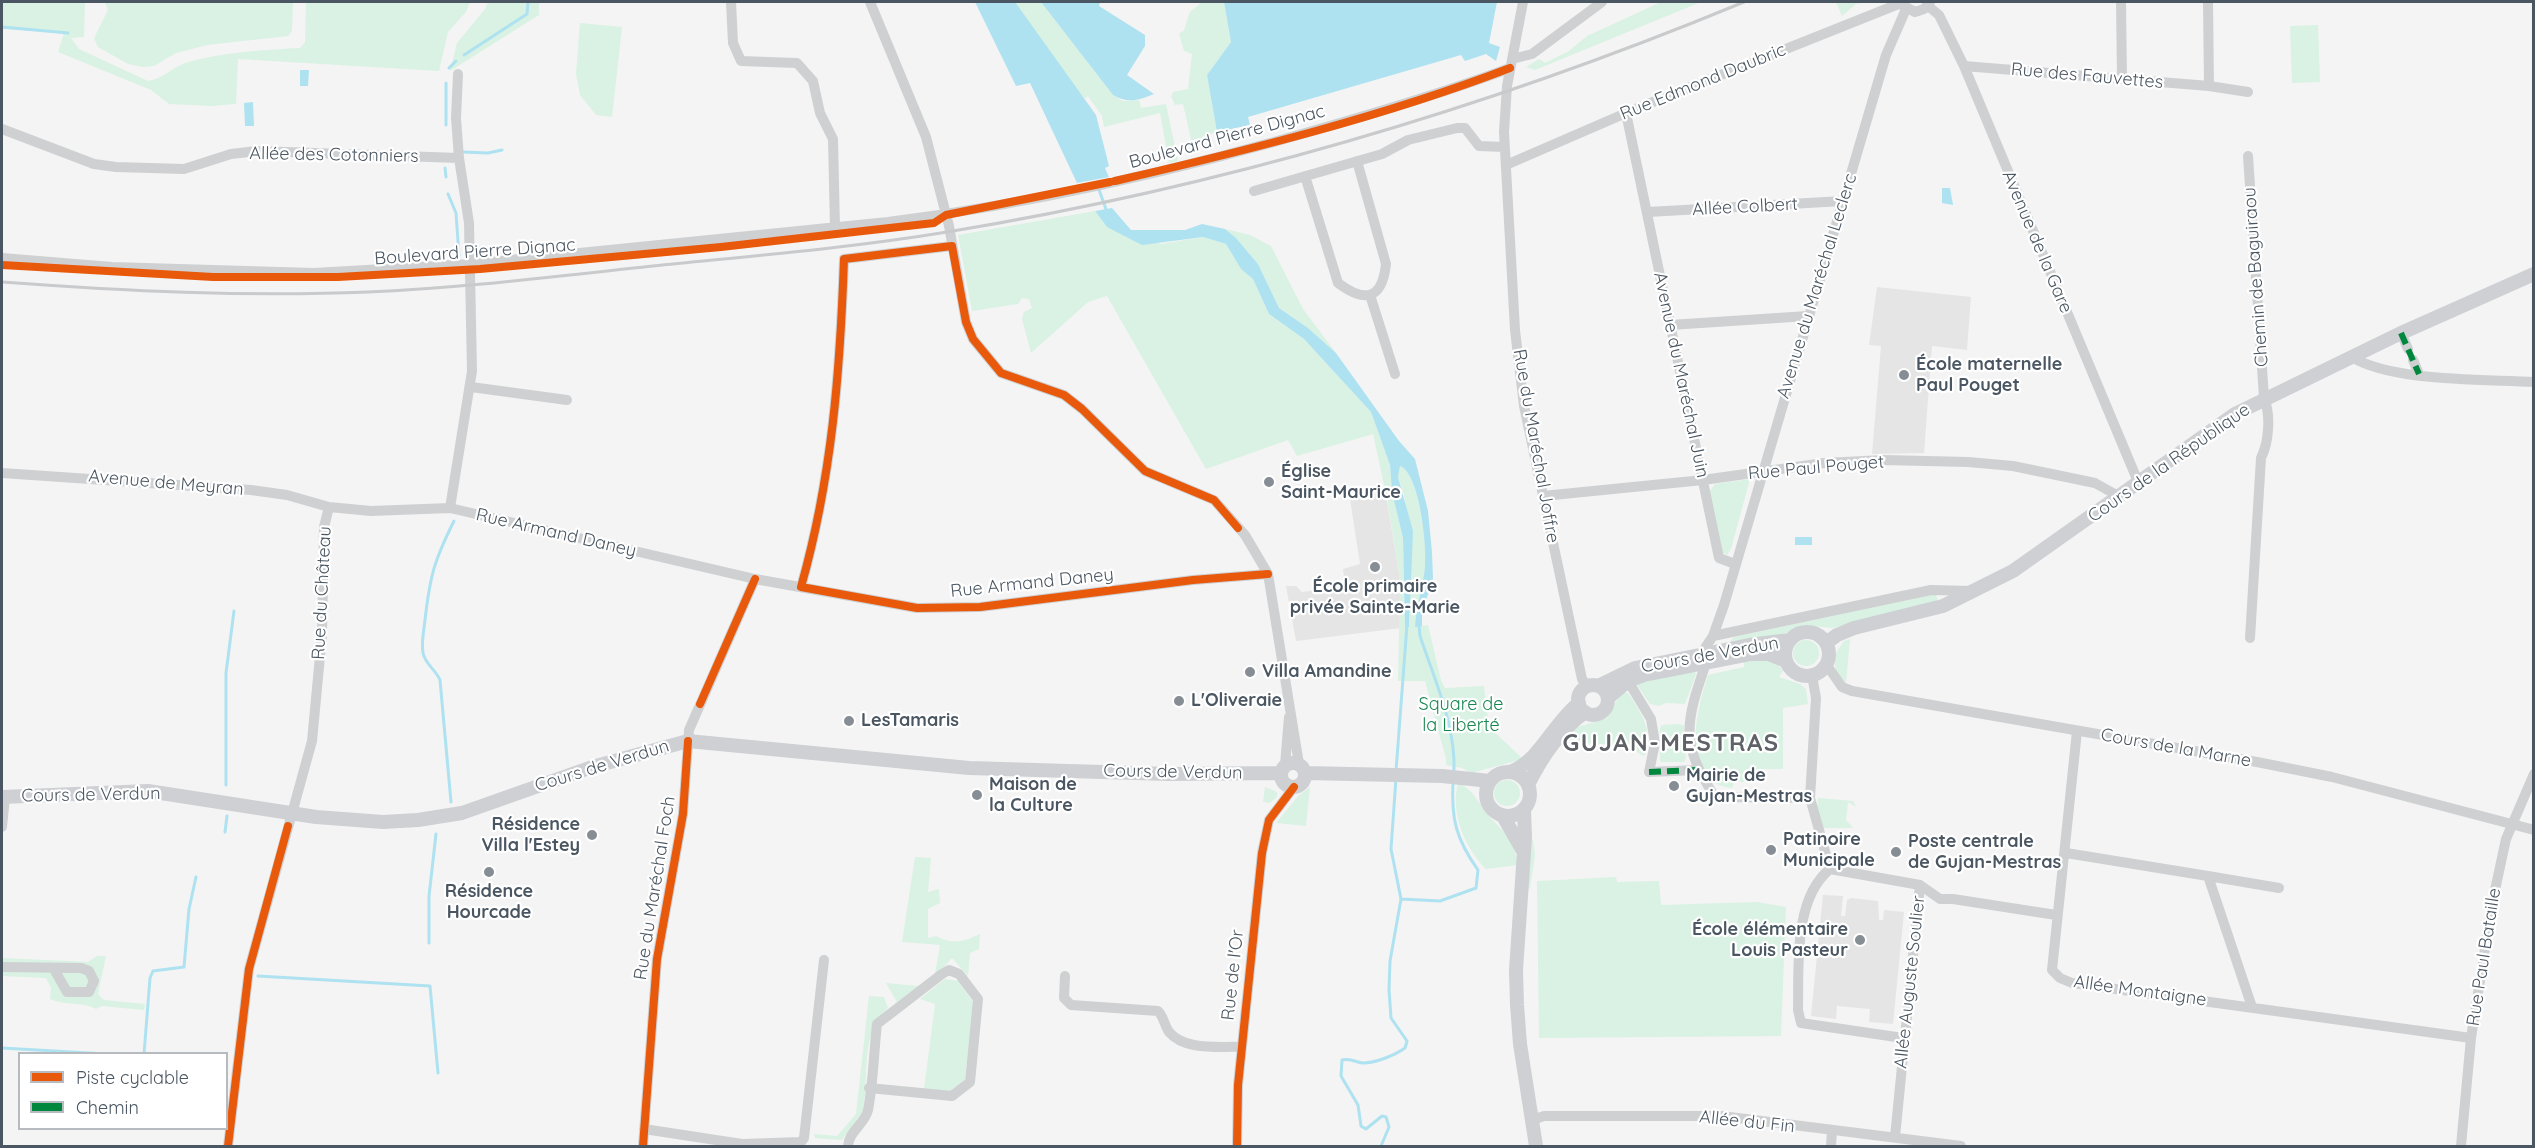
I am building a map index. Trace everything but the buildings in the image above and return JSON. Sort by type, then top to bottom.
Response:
[{"type":"main road","name":"Cours de la République","points":[[1826,643],[1837,635],[1854,628],[1928,611],[1976,591],[2028,562],[2223,422],[2264,398],[2401,333],[2534,274]]},
{"type":"main road","points":[[1809,632],[1822,638],[1826,643],[1829,650],[1826,664],[1812,675],[1799,674],[1786,661],[1785,654],[1790,640],[1802,633],[1809,632]]},
{"type":"main road","name":"Cours de Verdun","points":[[1608,698],[1628,681],[1644,675],[1703,659],[1728,649],[1790,640]]},
{"type":"main road","name":"Cours de Verdun","points":[[1592,686],[1635,668],[1703,659],[1769,654],[1786,661]]},
{"type":"main road","points":[[1536,1146],[1520,1044],[1517,1005],[1516,970],[1524,810],[1530,798],[1528,784],[1537,766],[1582,708],[1580,693],[1592,686],[1605,690],[1608,698],[1606,707],[1599,714],[1582,708]]},
{"type":"main road","points":[[1510,772],[1530,760],[1556,725],[1582,708]]},
{"type":"main road","name":"Cours de Verdun","points":[[3,797],[148,791],[290,820],[382,822],[462,813],[582,770],[688,741],[969,768],[1169,774],[1293,769],[1442,776],[1490,781]]},
{"type":"main road","points":[[1293,769],[1284,784],[1294,787]]},
{"type":"main road","points":[[1485,795],[1490,781],[1503,772],[1517,774],[1528,784]]},
{"type":"main road","points":[[1461,779],[1485,795],[1491,809],[1503,816],[1523,851]]},
{"type":"main road","points":[[1503,816],[1511,816],[1524,810]]},
{"type":"street","points":[[731,2],[733,43],[741,61],[797,63],[813,81],[820,113],[833,139],[835,228]]},
{"type":"street","points":[[870,2],[909,101],[921,122],[946,215],[966,321],[973,339],[1001,373],[1064,395],[1082,409],[1145,471],[1214,500],[1245,535],[1268,574],[1290,714],[1293,769]]},
{"type":"street","name":"Rue du Maréchal Joffre","points":[[1523,2],[1511,63],[1504,147],[1516,340],[1524,406],[1582,679],[1592,686]]},
{"type":"street","name":"Boulevard Pierre Dignac","points":[[2,258],[112,267],[314,273],[470,264],[946,215],[1224,157],[1443,93],[1533,54],[1602,2]]},
{"type":"street","points":[[2121,2],[2122,79]]},
{"type":"street","points":[[2208,2],[2210,86]]},
{"type":"street","name":"Rue Edmond Daubric","points":[[1506,165],[1626,113],[1902,5],[1915,12],[1929,4]]},
{"type":"street","name":"Avenue de la Gare","points":[[1929,4],[1939,15],[1964,66],[2139,484]]},
{"type":"street","name":"Avenue du Maréchal Leclerc","points":[[1735,564],[1902,5]]},
{"type":"street","name":"Rue des Fauvettes","points":[[1964,66],[2210,86],[2248,92]]},
{"type":"street","points":[[450,508],[471,387],[469,223],[459,158],[458,74]]},
{"type":"street","name":"Avenue du Maréchal Juin","points":[[1626,113],[1719,558],[1735,564]]},
{"type":"street","points":[[1254,192],[1382,154],[1408,140],[1457,128],[1465,128],[1479,146],[1504,147]]},
{"type":"street","name":"Allée des Cotonniers","points":[[2,129],[94,164],[116,167],[184,169],[231,154],[257,151],[459,158]]},
{"type":"street","name":"Chemin de Baguiraou","points":[[2248,156],[2264,398],[2267,406],[2267,447],[2261,458],[2250,639]]},
{"type":"street","points":[[1305,176],[1338,283],[1352,294],[1370,295],[1377,292],[1384,279],[1386,264],[1357,161]]},
{"type":"street","name":"Allée Colbert","points":[[1648,212],[1843,201]]},
{"type":"street","points":[[801,587],[818,521],[834,425],[844,259],[952,246]]},
{"type":"street","points":[[1370,295],[1395,374]]},
{"type":"street","points":[[1670,325],[1808,316]]},
{"type":"street","points":[[2401,333],[2419,374]]},
{"type":"street","points":[[2352,357],[2366,365],[2419,374],[2534,382]]},
{"type":"street","points":[[471,387],[567,400]]},
{"type":"street","name":"Rue Paul Pouget","points":[[1543,496],[1703,480],[1824,463],[1884,460],[1968,462],[2013,466],[2095,483],[2120,497]]},
{"type":"street","name":"Avenue de Meyran","points":[[2,472],[251,490],[287,495],[329,507]]},
{"type":"street","name":"Rue du Château","points":[[228,1146],[249,969],[312,741],[322,635],[324,527],[329,507],[371,511],[450,508]]},
{"type":"street","name":"Rue Armand Daney","points":[[450,508],[755,579],[917,608],[980,607],[1192,580],[1268,574]]},
{"type":"street","points":[[1735,564],[1718,633],[1703,659],[1690,710],[1690,743],[1697,770],[1714,798],[1810,798]]},
{"type":"street","name":"Rue du Maréchal Foch","points":[[643,1146],[657,959],[683,814],[688,741],[695,716],[755,579]]},
{"type":"street","points":[[1718,633],[1931,590],[1976,591]]},
{"type":"street","points":[[1718,633],[1728,649]]},
{"type":"street","name":"Cours de la Marne","points":[[1826,664],[1842,687],[1852,691],[2332,777],[2534,830]]},
{"type":"street","points":[[1812,675],[1816,698],[1810,798],[1830,869],[1822,875],[1802,918],[1798,1010],[1801,1023],[1903,1038]]},
{"type":"street","points":[[1628,681],[1651,719],[1655,743],[1649,771],[1697,770]]},
{"type":"street","name":"Allée Montaigne","points":[[2077,731],[2052,970],[2060,978],[2072,983],[2471,1038]]},
{"type":"street","name":"Rue Paul Bataille","points":[[2462,1146],[2471,1038],[2492,904],[2512,824],[2534,774]]},
{"type":"street","name":"Rue de l'Or","points":[[1237,1146],[1241,1047],[1262,853],[1269,820],[1294,787]]},
{"type":"street","points":[[2,828],[3,797]]},
{"type":"street","points":[[2066,853],[2279,888]]},
{"type":"street","name":"Allée Auguste Soulier","points":[[1830,869],[1920,885],[1903,1038],[1895,1137]]},
{"type":"street","points":[[2208,876],[2252,1007]]},
{"type":"street","points":[[1920,885],[1940,899],[2056,915]]},
{"type":"street","points":[[644,1129],[742,1144],[801,1142],[804,1138],[824,960]]},
{"type":"street","points":[[2,967],[54,969]]},
{"type":"street","points":[[848,1146],[848,1138],[868,1112],[869,1088],[877,1024],[942,974],[949,970],[959,974],[978,999],[970,1082],[952,1095],[869,1088]]},
{"type":"street","points":[[1065,976],[1064,998],[1071,1005],[1158,1011],[1168,1030],[1187,1044],[1241,1047]]},
{"type":"street","name":"Allée du Fin","points":[[1532,1120],[1545,1116],[1722,1116],[1961,1146]]},
{"type":"street","points":[[1831,1146],[1832,1131]]},
{"type":"shaded area","name":"École maternelle Paul Pouget","points":[[1877,287],[1971,297],[1967,350],[1932,346],[1924,453],[1872,454],[1881,346],[1869,345]]},
{"type":"shaded area","name":"École primaire privée Sainte-Marie","points":[[1385,490],[1400,579],[1401,628],[1296,641],[1286,586],[1296,586],[1302,592],[1345,586],[1343,569],[1360,564],[1350,499]]},
{"type":"shaded area","name":"École élémentaire Louis Pasteur","points":[[1823,895],[1843,896],[1841,916],[1845,916],[1847,900],[1851,898],[1878,901],[1879,920],[1883,920],[1884,910],[1904,912],[1893,1024],[1869,1022],[1870,1009],[1837,1006],[1836,1019],[1811,1016]]},
{"type":"green space","points":[[2,2],[85,2],[84,37],[71,38],[79,49],[148,81],[185,63],[199,59],[242,52],[300,48],[305,42],[306,2],[470,2],[466,12],[448,32],[439,71],[238,59],[236,104],[211,106],[169,104],[151,90],[58,52],[64,33],[2,29]]},
{"type":"green space","points":[[105,2],[293,2],[292,31],[288,36],[207,45],[176,53],[154,66],[143,67],[128,64],[98,47],[94,38],[108,10]]},
{"type":"green space","points":[[488,2],[539,2],[539,15],[450,71],[457,43],[485,9]]},
{"type":"green space","points":[[1004,2],[1041,2],[1113,95],[1122,101],[1139,100],[1141,108],[1166,104],[1178,161],[1169,163],[1160,113],[1104,127],[1102,116],[1088,96],[1085,99]]},
{"type":"green space","points":[[1202,2],[1224,2],[1231,42],[1207,75],[1217,132],[1203,136],[1199,146],[1193,148],[1183,104],[1175,105],[1171,96],[1173,92],[1188,89],[1192,54],[1184,51],[1179,34],[1184,30],[1190,12]]},
{"type":"green space","points":[[1661,2],[1701,2],[1535,70],[1526,67],[1539,59],[1545,63],[1569,51],[1587,36]]},
{"type":"green space","points":[[1836,2],[1866,2],[1856,4],[1842,16]]},
{"type":"green space","points":[[580,23],[622,27],[612,117],[596,115],[580,95],[576,74]]},
{"type":"green space","points":[[2318,25],[2320,82],[2292,83],[2290,26]]},
{"type":"green space","name":"Square de la Liberté","points":[[1095,211],[1107,227],[1161,244],[1203,237],[1226,244],[1241,269],[1253,279],[1269,314],[1304,339],[1371,412],[1390,465],[1392,492],[1403,538],[1405,627],[1409,627],[1410,612],[1405,499],[1398,477],[1400,466],[1413,482],[1421,512],[1425,543],[1424,575],[1415,627],[1428,625],[1445,688],[1484,686],[1489,727],[1523,759],[1471,773],[1462,768],[1446,765],[1425,681],[1398,681],[1400,579],[1387,499],[1373,434],[1297,456],[1288,440],[1206,469],[1107,296],[1088,302],[1031,353],[1022,319],[1024,312],[1032,308],[1029,299],[1022,298],[1018,304],[972,311],[958,235]]},
{"type":"green space","points":[[1225,229],[1250,235],[1271,246],[1303,309],[1336,353],[1308,328],[1279,308],[1258,264],[1236,238]]},
{"type":"green space","points":[[1750,479],[1731,549],[1727,555],[1722,552],[1709,492],[1715,484]]},
{"type":"green space","points":[[1935,594],[1938,599],[1934,603],[1832,628],[1802,625],[1780,636],[1730,641],[1734,637]]},
{"type":"green space","points":[[1850,639],[1846,683],[1836,673],[1834,656],[1844,641]]},
{"type":"green space","points":[[1806,640],[1815,644],[1819,653],[1815,662],[1806,666],[1797,662],[1793,653],[1797,644]]},
{"type":"green space","points":[[1744,660],[1774,660],[1783,671],[1779,677],[1800,684],[1806,689],[1808,704],[1783,708],[1783,769],[1763,769],[1762,777],[1749,777],[1746,782],[1735,782],[1732,788],[1715,783],[1704,773],[1698,759],[1697,724],[1708,675],[1744,667]]},
{"type":"green space","points":[[1694,670],[1696,674],[1685,704],[1666,703],[1659,706],[1650,704],[1637,685],[1638,681]]},
{"type":"green space","points":[[1621,693],[1628,693],[1638,708],[1647,729],[1646,754],[1643,756],[1627,745],[1564,742],[1572,729],[1607,718]]},
{"type":"green space","points":[[1662,725],[1684,726],[1686,758],[1684,762],[1662,762],[1660,761],[1660,728]]},
{"type":"green space","points":[[1507,780],[1516,784],[1520,793],[1516,802],[1507,806],[1498,802],[1494,793],[1498,784]]},
{"type":"green space","points":[[1458,783],[1471,792],[1508,837],[1518,865],[1486,869],[1478,861],[1466,840],[1458,818],[1456,794]]},
{"type":"green space","points":[[1265,787],[1277,792],[1277,797],[1270,803],[1263,802]]},
{"type":"green space","points":[[1310,787],[1306,826],[1276,823],[1298,796]]},
{"type":"green space","points":[[1818,798],[1853,801],[1856,807],[1848,802],[1846,820],[1853,828],[1822,828],[1817,811]]},
{"type":"green space","points":[[1530,838],[1533,841],[1535,855],[1530,888],[1526,892]]},
{"type":"green space","points":[[915,857],[931,858],[928,892],[939,889],[940,903],[928,909],[928,938],[936,936],[948,941],[958,941],[980,934],[979,949],[970,953],[968,976],[952,958],[937,975],[935,974],[940,945],[902,942]]},
{"type":"green space","points":[[1616,877],[1617,882],[1659,881],[1661,905],[1757,902],[1786,907],[1781,1036],[1539,1038],[1537,881]]},
{"type":"green space","points":[[97,956],[106,956],[98,994],[104,1000],[145,1004],[144,1010],[102,1006],[96,1009],[56,1001],[50,999],[51,988],[46,978],[2,976],[2,958],[88,962]]},
{"type":"green space","points":[[945,979],[958,981],[973,1002],[965,1079],[950,1091],[924,1089],[935,1004],[920,999]]},
{"type":"green space","points":[[886,983],[919,986],[897,1002]]},
{"type":"green space","points":[[869,996],[884,997],[888,1008],[879,1018],[869,1042],[863,1109],[842,1140],[815,1138],[814,1134],[837,1136],[856,1114]]},
{"type":"water","points":[[975,2],[1015,2],[1096,115],[1109,166],[1105,168],[1109,177],[1077,183],[1030,83],[1016,86]]},
{"type":"water","points":[[1041,2],[1100,2],[1099,6],[1145,35],[1145,46],[1127,75],[1154,94],[1134,100],[1113,95]]},
{"type":"water","points":[[1224,2],[1497,2],[1489,43],[1500,47],[1496,61],[1486,54],[1465,61],[1461,55],[1248,117],[1250,125],[1217,132],[1207,75],[1231,42]]},
{"type":"water","points":[[300,70],[309,70],[308,86],[300,86]]},
{"type":"water","points":[[253,102],[254,126],[245,126],[244,103]]},
{"type":"water","points":[[1942,188],[1950,188],[1953,205],[1942,203]]},
{"type":"water","points":[[1112,208],[1131,230],[1185,230],[1202,224],[1225,229],[1236,238],[1258,264],[1279,308],[1308,328],[1336,353],[1399,441],[1415,459],[1428,511],[1432,552],[1433,579],[1422,612],[1422,626],[1415,627],[1425,557],[1421,512],[1413,482],[1400,466],[1398,477],[1413,531],[1409,627],[1405,627],[1403,538],[1392,492],[1390,465],[1371,412],[1304,339],[1269,314],[1253,279],[1241,269],[1226,244],[1203,237],[1142,245],[1107,227],[1095,211]]},
{"type":"water","points":[[1795,537],[1812,537],[1812,545],[1795,545]]},
{"type":"waterway","points":[[464,55],[527,14],[528,2]]},
{"type":"waterway","points":[[2,27],[68,33]]},
{"type":"waterway","points":[[449,68],[456,61]]},
{"type":"waterway","points":[[446,83],[446,125]]},
{"type":"waterway","points":[[462,152],[488,153],[502,150]]},
{"type":"waterway","points":[[445,168],[446,177]]},
{"type":"waterway","points":[[1098,187],[1107,212]]},
{"type":"waterway","points":[[448,194],[456,213],[459,256]]},
{"type":"waterway","points":[[451,802],[440,680],[424,657],[422,645],[434,569],[454,521]]},
{"type":"waterway","points":[[226,785],[226,673],[234,611]]},
{"type":"waterway","points":[[1396,771],[1407,625]]},
{"type":"waterway","points":[[1419,625],[1420,636],[1448,720],[1452,737],[1454,772]]},
{"type":"waterway","points":[[1381,1146],[1389,1127],[1386,1117],[1382,1116],[1366,1129],[1361,1126],[1358,1105],[1341,1076],[1342,1060],[1349,1059],[1362,1063],[1381,1060],[1405,1048],[1407,1041],[1391,1018],[1389,990],[1390,961],[1401,899],[1391,849],[1396,778]]},
{"type":"waterway","points":[[1401,899],[1440,901],[1476,888],[1478,870],[1460,838],[1454,818],[1453,782]]},
{"type":"waterway","points":[[225,832],[227,816]]},
{"type":"waterway","points":[[429,943],[429,896],[436,834]]},
{"type":"waterway","points":[[144,1052],[150,978],[153,971],[184,967],[189,909],[196,877]]},
{"type":"waterway","points":[[258,976],[430,986],[438,1073]]},
{"type":"waterway","points":[[2,1048],[72,1052]]},
{"type":"railway","points":[[2,282],[230,293],[404,290],[800,251],[947,232],[1049,214],[1151,192],[1352,140],[1550,76],[1744,2]]},
{"type":"marked path","points":[[2401,333],[2419,374]]},
{"type":"marked path","points":[[1649,772],[1697,770]]},
{"type":"cycle path","points":[[1115,181],[1364,117],[1510,68]]},
{"type":"cycle path","points":[[2,265],[213,277],[338,277],[480,269],[721,247],[934,223],[946,215],[1110,182]]},
{"type":"cycle path","points":[[1238,528],[1214,500],[1145,471],[1082,409],[1064,395],[1001,373],[973,339],[966,322],[952,246],[844,259],[833,424],[812,546],[801,587],[917,608],[980,607],[1193,580],[1268,574]]},
{"type":"cycle path","points":[[700,704],[755,579]]},
{"type":"cycle path","points":[[643,1146],[657,959],[683,814],[688,741]]},
{"type":"cycle path","points":[[1237,1146],[1238,1085],[1262,853],[1269,820],[1294,787]]},
{"type":"cycle path","points":[[228,1146],[249,969],[288,826]]},
{"type":"place","name":"École maternelle Paul Pouget","points":[[1904,375]]},
{"type":"place","name":"Église Saint-Maurice","points":[[1269,482]]},
{"type":"place","name":"École primaire privée Sainte-Marie","points":[[1375,567]]},
{"type":"place","name":"Villa Amandine","points":[[1250,672]]},
{"type":"place","name":"L'Oliveraie","points":[[1179,701]]},
{"type":"place","name":"LesTamaris","points":[[849,721]]},
{"type":"place","name":"Mairie de Gujan-Mestras","points":[[1674,786]]},
{"type":"place","name":"Maison de la Culture","points":[[977,795]]},
{"type":"place","name":"Résidence Villa l'Estey","points":[[592,835]]},
{"type":"place","name":"Patinoire Municipale","points":[[1771,850]]},
{"type":"place","name":"Poste centrale de Gujan-Mestras","points":[[1896,852]]},
{"type":"place","name":"Résidence Hourcade","points":[[489,872]]},
{"type":"place","name":"École élémentaire Louis Pasteur","points":[[1860,940]]},
{"type":"district","name":"GUJAN-MESTRAS","points":[[1671,744]]}]
